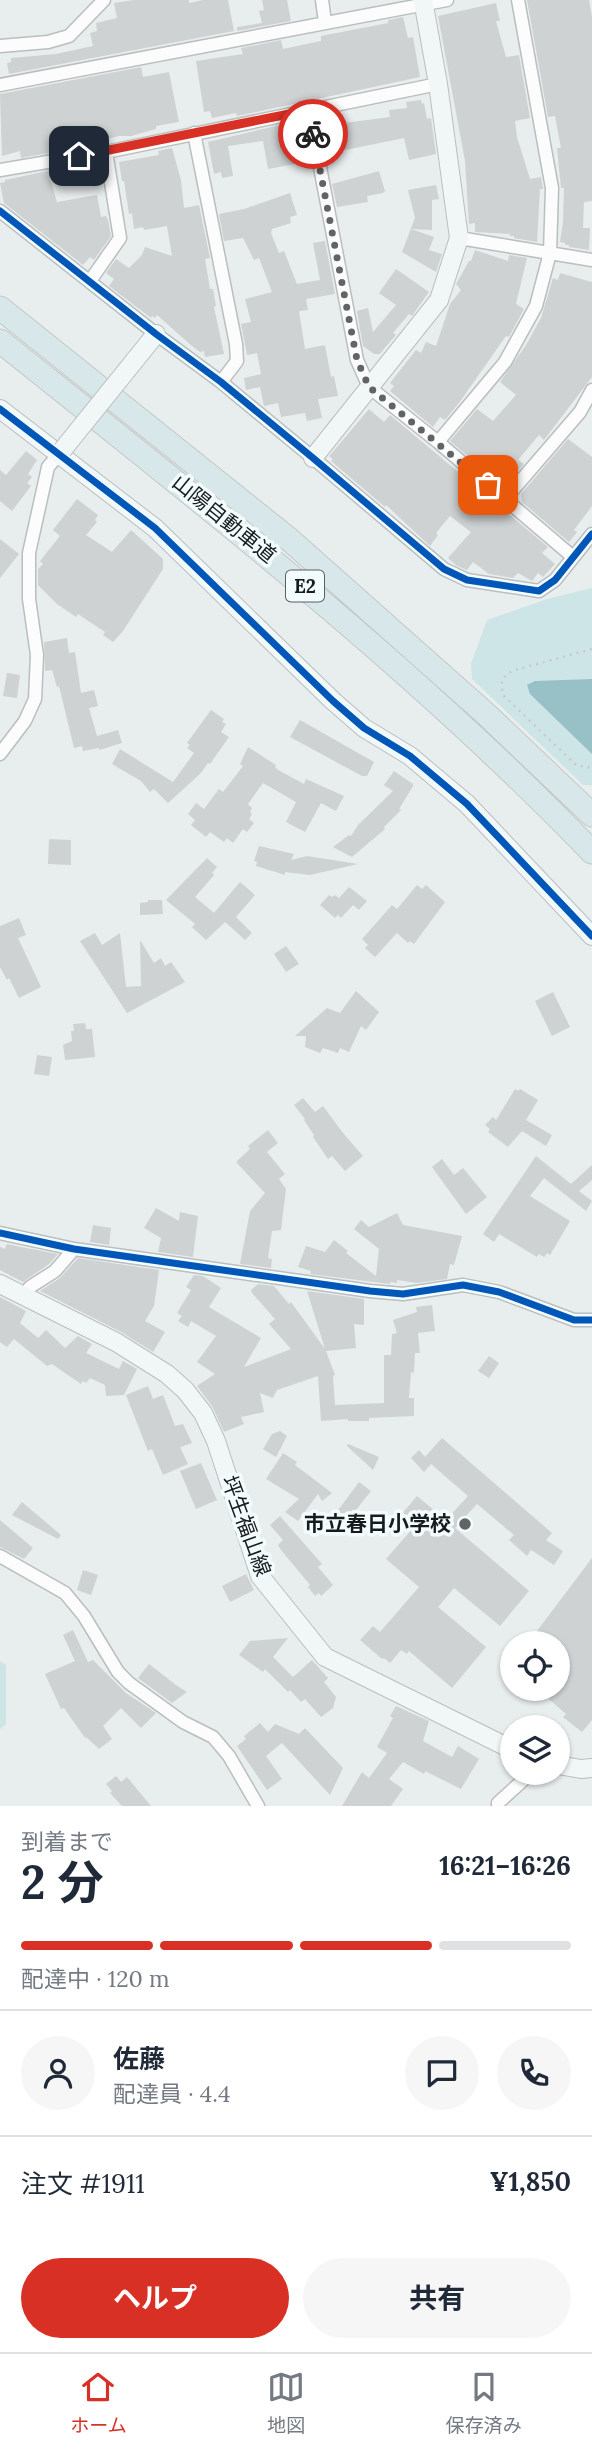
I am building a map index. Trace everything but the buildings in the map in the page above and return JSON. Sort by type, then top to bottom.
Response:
[{"type":"highway","name":"山陽自動車道","points":[[0,308],[320,566],[486,714],[592,815]]},
{"type":"highway","name":"山陽自動車道","points":[[0,341],[274,559],[365,637],[471,731],[592,852]]},
{"type":"street","points":[[0,46],[48,42],[69,36],[104,0]]},
{"type":"street","points":[[322,0],[325,22]]},
{"type":"street","points":[[0,85],[423,2],[447,0]]},
{"type":"street","points":[[438,442],[505,362],[536,306],[550,253],[552,188],[518,0]]},
{"type":"street","points":[[313,458],[439,300],[459,238],[438,85],[423,2]]},
{"type":"street","points":[[0,170],[106,152],[438,85]]},
{"type":"street","points":[[309,110],[357,360],[369,387],[573,557]]},
{"type":"street","points":[[194,133],[236,344],[237,361],[220,382]]},
{"type":"street","points":[[90,281],[120,238],[106,152]]},
{"type":"street","points":[[0,211],[220,382],[443,569],[467,580],[539,591],[555,580],[592,534]]},
{"type":"street","points":[[459,238],[592,260]]},
{"type":"street","points":[[0,754],[25,721],[35,699],[37,655],[29,599],[29,553],[48,467],[156,334]]},
{"type":"street","points":[[505,499],[580,412],[592,390]]},
{"type":"street","points":[[0,409],[155,528],[364,728],[410,756],[467,804],[592,936]]},
{"type":"street","points":[[0,1233],[74,1249],[381,1292],[403,1294],[463,1285],[499,1292],[574,1320],[592,1320]]},
{"type":"street","points":[[24,1295],[30,1287],[55,1271],[74,1249]]},
{"type":"street","name":"坪生福山線","points":[[0,1284],[116,1342],[167,1374],[185,1390],[203,1413],[216,1441],[260,1576],[326,1657],[500,1744]]},
{"type":"street","points":[[0,1556],[65,1593],[84,1616],[118,1672],[183,1721],[213,1737],[229,1756],[258,1806]]},
{"type":"street","points":[[570,1767],[592,1768]]},
{"type":"street","points":[[498,1806],[498,1802],[517,1785]]},
{"type":"path","points":[[592,649],[507,673],[502,680],[502,688],[504,696],[576,765],[592,768]]},
{"type":"shaded area","points":[[592,588],[592,785],[583,785],[472,679],[471,664],[487,620],[547,599]]},
{"type":"shaded area","points":[[0,1661],[6,1665],[6,1724],[0,1729]]},
{"type":"water","points":[[592,679],[592,754],[530,694],[527,685],[535,681]]},
{"type":"cycle path","points":[[0,211],[221,382],[444,569],[467,580],[539,591],[555,580],[592,534]]},
{"type":"cycle path","points":[[0,409],[155,528],[333,701],[364,728],[410,756],[467,804],[592,936]]},
{"type":"cycle path","points":[[0,1233],[74,1249],[370,1291],[403,1294],[463,1285],[499,1292],[574,1320],[592,1320]]},
{"type":"way so far","points":[[313,134],[357,360],[369,387],[488,485]]},
{"type":"place","name":"市立春日小学校","points":[[465,1524]]},
{"type":"route","points":[[79,156],[309,110],[313,134]]}]
